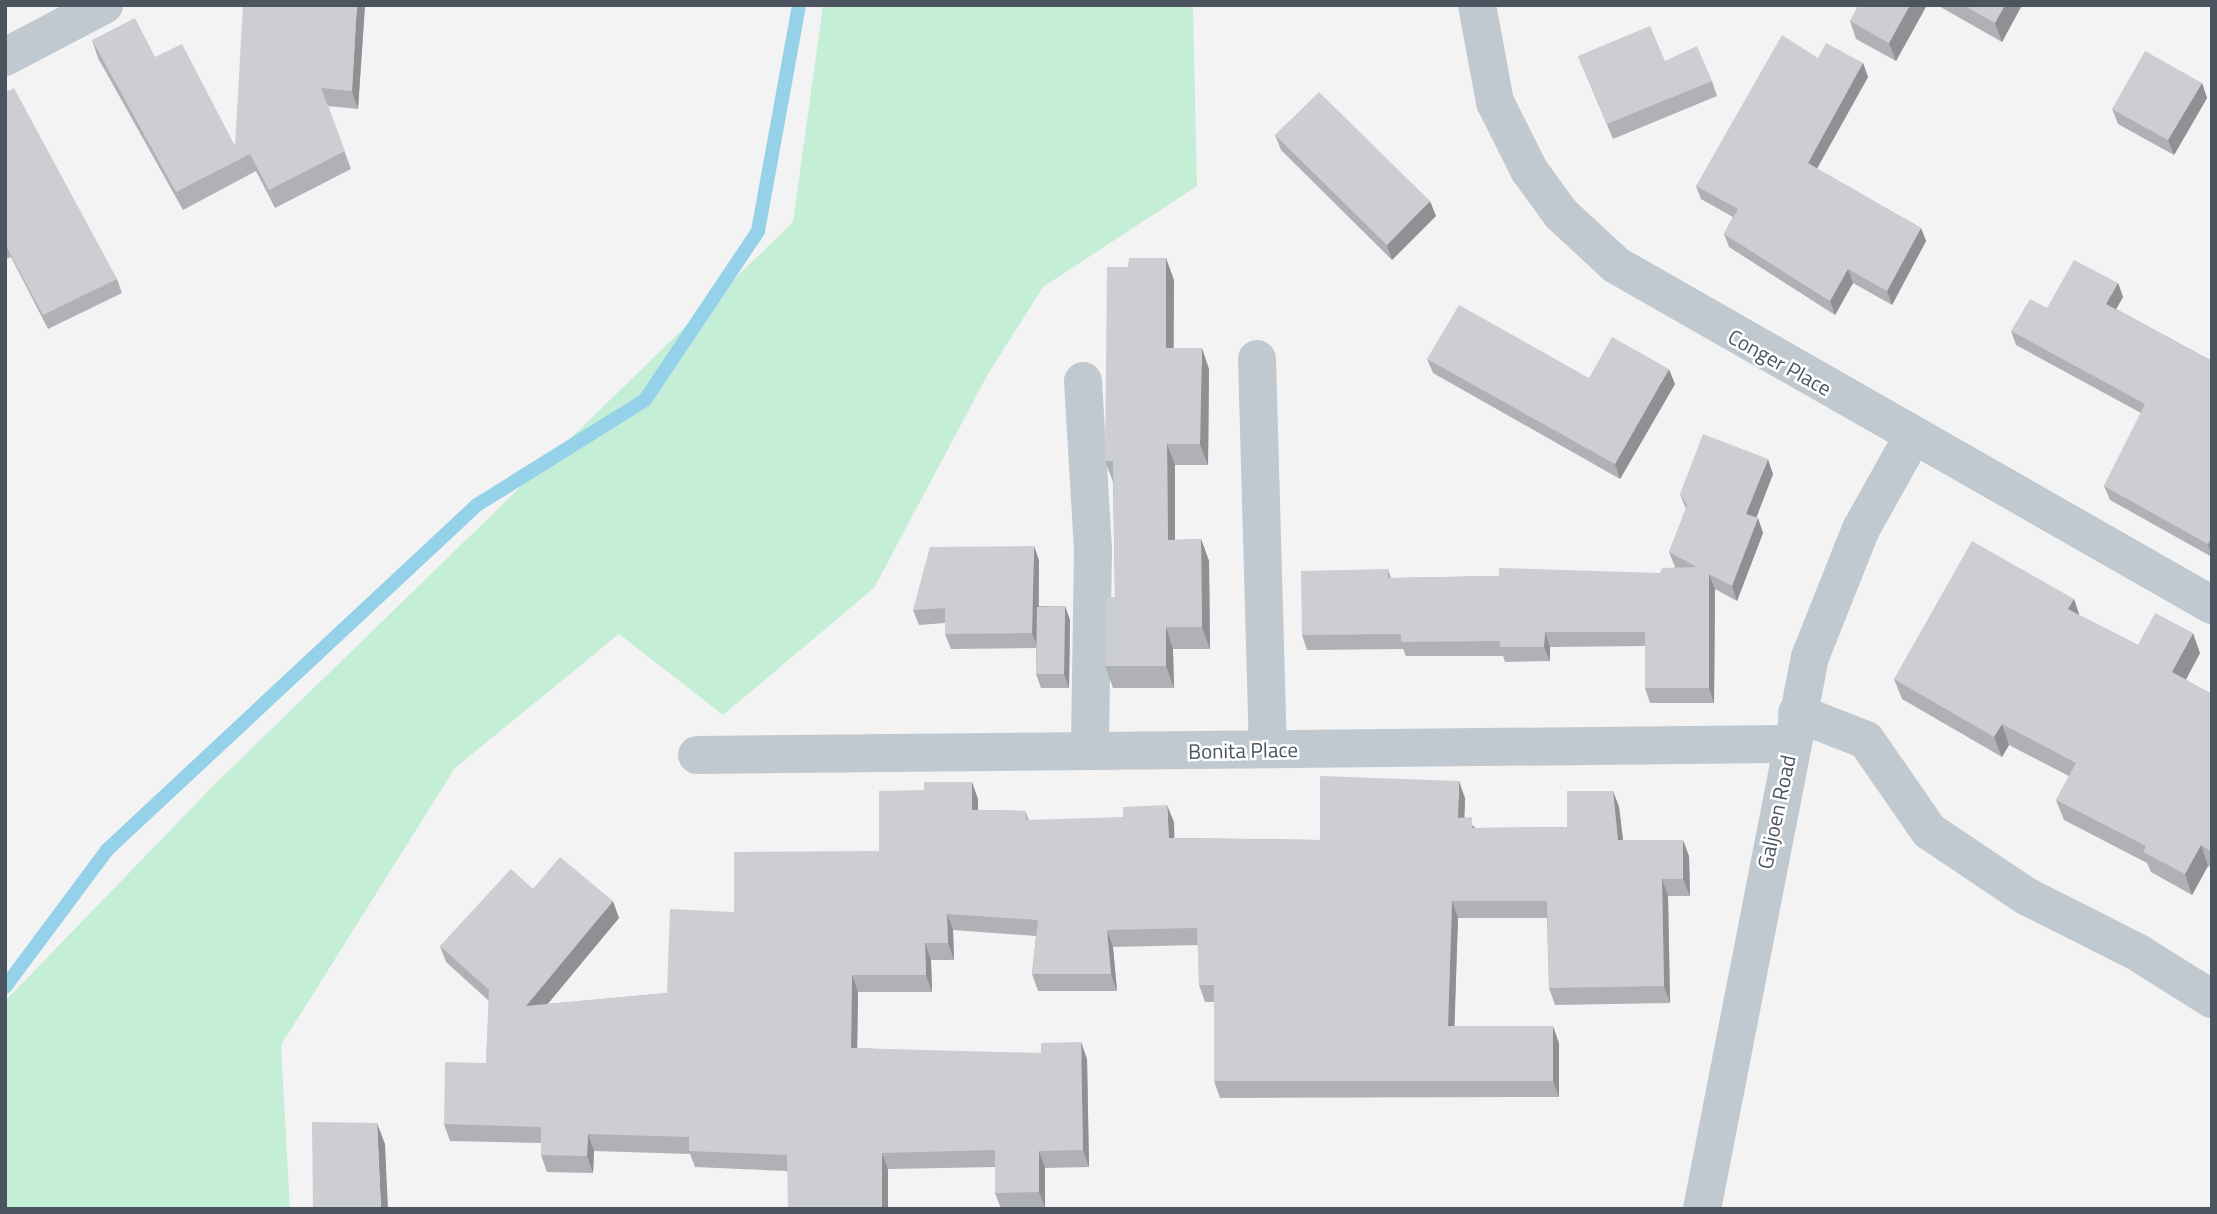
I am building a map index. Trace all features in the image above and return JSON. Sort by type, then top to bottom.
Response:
[{"type":"street","points":[[5,57],[104,5]]},
{"type":"street","name":"Conger Place","points":[[1477,5],[1495,102],[1529,170],[1587,241],[1724,330],[2212,605]]},
{"type":"street","points":[[1257,359],[1268,749]]},
{"type":"street","points":[[1083,381],[1093,550],[1090,751]]},
{"type":"street","name":"Galjoen Road","points":[[1702,1209],[1793,728],[1837,582],[1913,436]]},
{"type":"street","points":[[1793,728],[1866,740],[1929,831],[2026,896],[2137,952],[2212,999]]},
{"type":"street","name":"Bonita Place","points":[[696,755],[1268,749],[1793,728]]},
{"type":"green space","points":[[823,5],[1193,5],[1197,186],[1043,287],[988,374],[874,588],[723,715],[619,634],[455,768],[281,1045],[290,1209],[5,1209],[5,1001],[214,785],[793,222]]},
{"type":"building","points":[[243,5],[357,5],[352,91],[321,88],[345,151],[269,190],[250,154],[176,192],[92,40],[135,18],[155,57],[182,44],[235,146]]},
{"type":"building","points":[[1858,5],[1910,5],[1889,43],[1850,21]]},
{"type":"building","points":[[1963,5],[2005,5],[1995,23]]},
{"type":"building","points":[[1650,26],[1665,61],[1697,46],[1712,81],[1607,124],[1578,56]]},
{"type":"building","points":[[1782,35],[1818,58],[1826,43],[1863,63],[1808,163],[1921,228],[1887,291],[1848,269],[1830,301],[1724,234],[1738,209],[1696,186]]},
{"type":"building","points":[[2145,51],[2202,83],[2168,140],[2112,109]]},
{"type":"building","points":[[14,88],[117,279],[43,315],[5,244],[5,92]]},
{"type":"building","points":[[1319,92],[1430,201],[1387,245],[1275,135]]},
{"type":"building","points":[[1129,258],[1166,258],[1166,348],[1202,348],[1200,444],[1167,444],[1168,540],[1201,539],[1202,627],[1166,627],[1166,666],[1105,666],[1106,597],[1115,597],[1113,461],[1105,461],[1107,267],[1128,267]]},
{"type":"building","points":[[2074,260],[2118,283],[2106,304],[2212,361],[2212,537],[2208,544],[2104,486],[2145,404],[2011,331],[2030,299],[2047,308]]},
{"type":"building","points":[[1459,305],[1589,378],[1612,337],[1669,369],[1615,464],[1427,359]]},
{"type":"building","points":[[1703,434],[1768,459],[1746,514],[1758,518],[1732,586],[1709,574],[1709,688],[1645,688],[1645,632],[1545,632],[1544,647],[1500,647],[1500,641],[1401,642],[1401,634],[1302,635],[1301,571],[1388,569],[1388,578],[1499,576],[1499,568],[1660,573],[1662,568],[1697,567],[1669,552],[1687,505],[1680,494]]},
{"type":"building","points":[[1972,541],[2074,599],[2068,609],[2138,645],[2155,613],[2193,633],[2172,672],[2212,694],[2212,852],[2201,845],[2185,874],[2143,852],[2146,846],[2056,800],[2076,763],[2002,724],[1994,737],[1894,679]]},
{"type":"building","points":[[1034,546],[1032,633],[945,634],[945,608],[913,610],[930,547]]},
{"type":"building","points":[[1065,606],[1064,674],[1036,674],[1037,607]]},
{"type":"building","points":[[1320,776],[1459,781],[1458,818],[1472,817],[1472,828],[1567,827],[1567,791],[1613,791],[1618,840],[1683,840],[1683,879],[1662,879],[1664,986],[1549,988],[1547,901],[1452,901],[1448,1026],[1553,1026],[1553,1081],[1214,1081],[1214,985],[1199,985],[1197,928],[1107,930],[1111,974],[1032,974],[1038,920],[947,914],[948,943],[925,943],[926,975],[852,975],[851,1048],[1041,1053],[1041,1043],[1081,1042],[1083,1150],[1039,1151],[1039,1192],[995,1193],[995,1150],[882,1153],[882,1209],[788,1209],[787,1155],[689,1151],[689,1137],[588,1134],[587,1156],[541,1155],[541,1127],[444,1124],[445,1062],[486,1063],[489,990],[440,946],[511,869],[533,889],[560,857],[613,901],[526,1006],[667,993],[670,909],[734,912],[734,852],[879,851],[879,791],[924,790],[924,782],[972,782],[972,810],[1025,811],[1026,820],[1123,817],[1123,807],[1167,805],[1169,838],[1320,840]]},
{"type":"building","points":[[312,1122],[377,1123],[381,1209],[313,1209]]},
{"type":"waterway","points":[[5,987],[107,850],[477,505],[645,400],[758,231],[799,5]]}]
